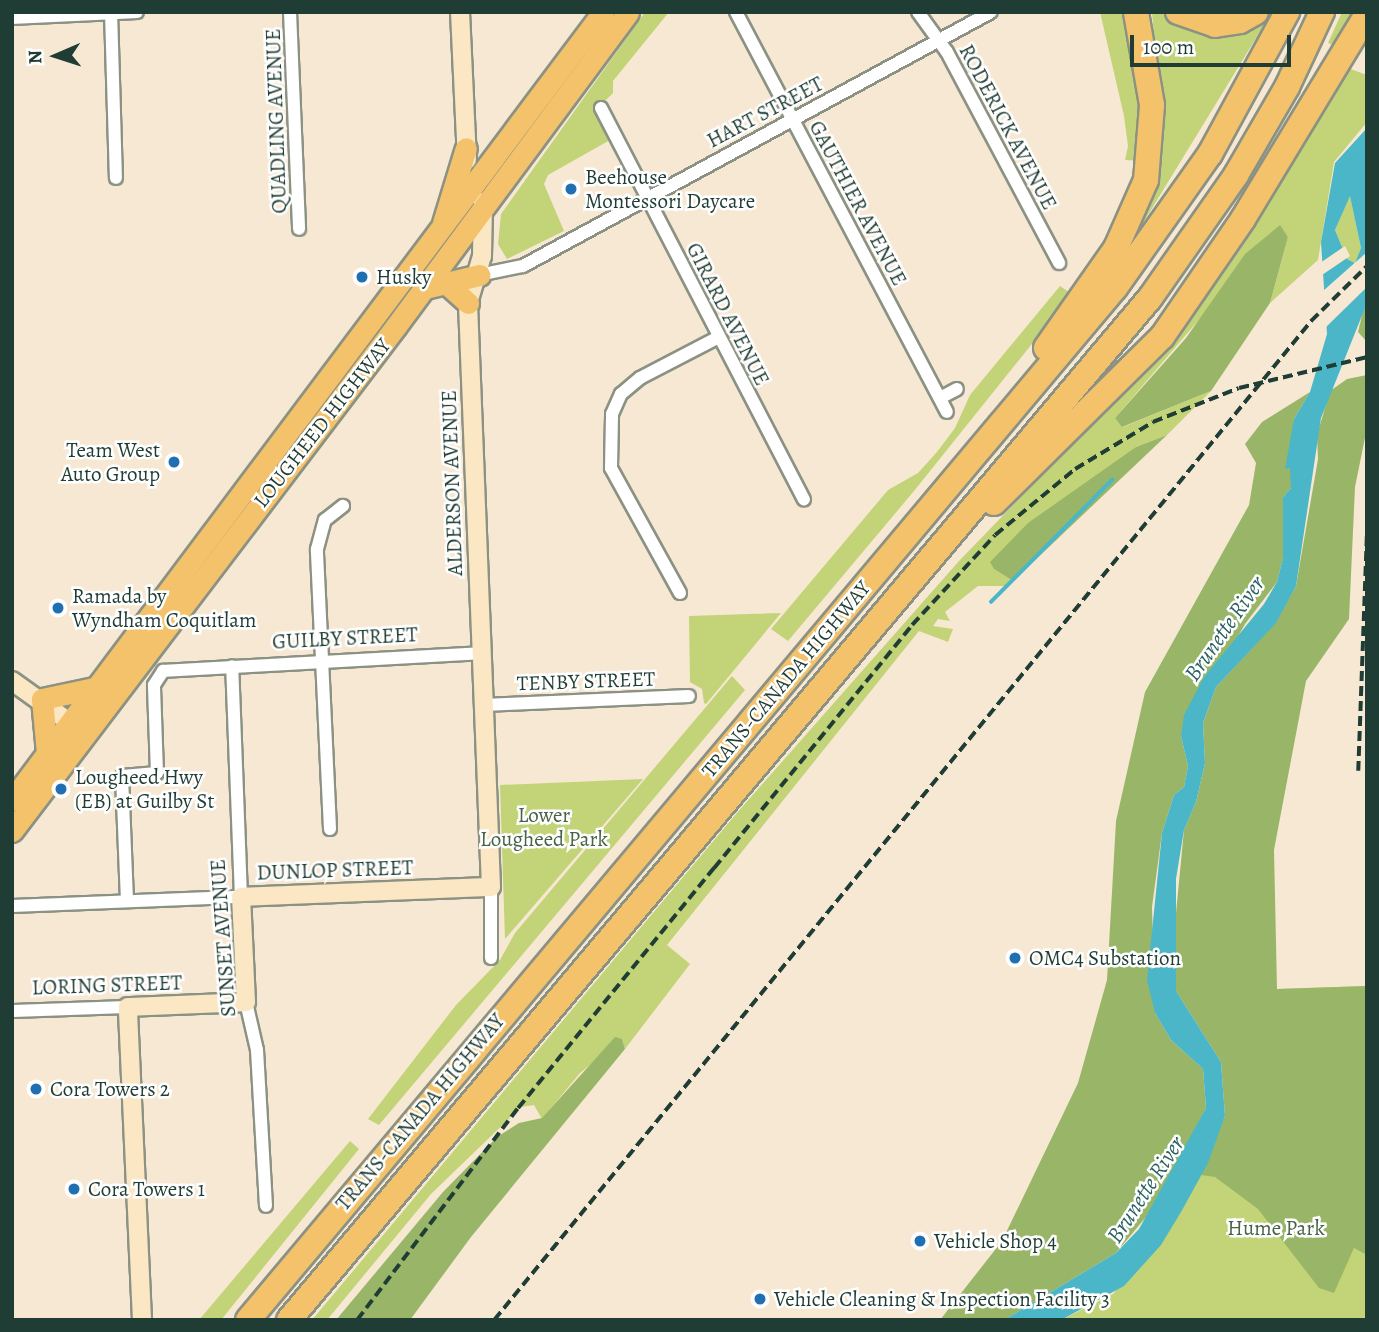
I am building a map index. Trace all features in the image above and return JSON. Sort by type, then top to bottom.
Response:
[{"type":"highway","points":[[950,484],[1116,248],[1139,203],[1154,125],[1136,12]]},
{"type":"highway","points":[[1178,12],[1215,25],[1240,21],[1256,12]]},
{"type":"highway","name":"TRANS-CANADA HIGHWAY","points":[[248,1320],[950,484],[1157,233],[1210,154],[1287,12]]},
{"type":"highway","name":"TRANS-CANADA HIGHWAY","points":[[289,1320],[1181,257],[1267,123],[1322,12]]},
{"type":"highway","points":[[916,574],[1065,438],[1162,337],[1243,219],[1367,14]]},
{"type":"main road","name":"LOUGHEED HIGHWAY","points":[[12,800],[47,753],[77,727],[94,688],[506,145],[603,12]]},
{"type":"main road","name":"LOUGHEED HIGHWAY","points":[[12,831],[77,727],[425,288],[628,12]]},
{"type":"main road","points":[[441,231],[466,144],[506,145]]},
{"type":"main road","points":[[425,288],[448,285],[479,275]]},
{"type":"main road","points":[[448,285],[468,303]]},
{"type":"main road","points":[[47,753],[42,699],[94,688]]},
{"type":"street","points":[[12,18],[137,12]]},
{"type":"street","name":"QUADLING AVENUE","points":[[290,12],[299,229]]},
{"type":"street","name":"ALDERSON AVENUE","points":[[460,12],[466,144],[475,184],[484,206],[479,275],[468,303],[491,887],[491,958]]},
{"type":"street","name":"GAUTHIER AVENUE","points":[[736,12],[947,412]]},
{"type":"street","name":"RODERICK AVENUE","points":[[918,12],[937,40],[1059,263]]},
{"type":"street","name":"HART STREET","points":[[479,275],[523,266],[991,12]]},
{"type":"street","points":[[111,13],[116,178]]},
{"type":"street","name":"GIRARD AVENUE","points":[[601,108],[717,338],[804,499]]},
{"type":"street","points":[[680,593],[611,468],[612,414],[631,384],[717,338]]},
{"type":"street","points":[[940,398],[957,389]]},
{"type":"street","points":[[330,829],[317,549],[325,520],[343,506]]},
{"type":"street","name":"GUILBY STREET","points":[[127,901],[122,776],[157,773],[154,685],[168,669],[482,653]]},
{"type":"street","name":"SUNSET AVENUE","points":[[232,666],[246,1002],[257,1050],[266,1206]]},
{"type":"street","points":[[12,681],[42,699],[77,727]]},
{"type":"street","name":"TENBY STREET","points":[[484,705],[689,696]]},
{"type":"street","name":"DUNLOP STREET","points":[[12,906],[491,887]]},
{"type":"street","name":"LORING STREET","points":[[12,1011],[246,1002]]},
{"type":"street","points":[[128,1007],[142,1320]]},
{"type":"green space","points":[[645,12],[669,12],[613,81],[613,93],[594,112],[610,140],[548,175],[544,184],[564,231],[507,259],[498,244],[501,214]]},
{"type":"green space","points":[[1100,12],[1128,12],[1139,71],[1142,161],[1125,160],[1128,146],[1124,116]]},
{"type":"green space","points":[[1152,12],[1167,12],[1178,22],[1272,12],[1143,223],[1139,220],[1160,110]]},
{"type":"green space","points":[[1342,12],[1356,12],[1333,45],[1328,43]]},
{"type":"green space","points":[[1345,67],[1367,75],[1367,122],[1334,162],[1318,260],[1270,303],[1288,237],[1279,226],[1115,418],[1123,427],[1211,391],[1167,435],[1136,447],[994,569],[1013,581],[1007,586],[978,586],[945,612],[950,621],[938,619],[933,626],[953,629],[948,642],[919,631],[667,945],[690,964],[625,1049],[622,1039],[580,1073],[542,1119],[534,1105],[521,1107],[431,1194],[327,1320],[312,1320],[736,814],[959,561],[1170,343],[1197,308]]},
{"type":"green space","points":[[1350,195],[1361,248],[1355,263],[1347,259],[1335,230]]},
{"type":"green space","points":[[1280,225],[1288,237],[1270,303],[1211,391],[1122,427],[1115,418],[1186,338],[1245,254]]},
{"type":"green space","points":[[1060,286],[1072,294],[914,491],[788,641],[771,629],[888,490],[918,473],[937,452],[955,428],[970,395]]},
{"type":"green space","points":[[1367,295],[1367,342],[1358,332]]},
{"type":"green space","points":[[1367,375],[1367,428],[1355,487],[1349,619],[1306,681],[1274,850],[1277,989],[1367,986],[1367,1255],[1354,1248],[1334,1293],[1319,1288],[1258,1209],[1215,1177],[1201,1175],[1225,1116],[1221,1062],[1176,991],[1173,944],[1184,830],[1196,802],[1205,763],[1203,723],[1216,687],[1275,623],[1296,586],[1318,459],[1317,435],[1330,391],[1347,379]]},
{"type":"green space","points":[[1310,392],[1294,419],[1291,488],[1283,497],[1283,558],[1277,582],[1245,624],[1181,736],[1188,766],[1184,787],[1174,795],[1162,833],[1152,907],[1155,1013],[1171,1040],[1203,1069],[1206,1108],[1155,1206],[1116,1253],[1004,1320],[940,1320],[1002,1241],[1078,1083],[1107,980],[1116,821],[1145,692],[1249,505],[1256,463],[1245,444],[1262,422]]},
{"type":"green space","points":[[1167,435],[1013,581],[994,569],[990,562],[1028,523],[1136,447]]},
{"type":"green space","points":[[781,613],[706,704],[704,703],[702,689],[690,682],[689,616]]},
{"type":"green space","points":[[732,676],[745,690],[379,1125],[368,1119],[456,1005],[500,960],[515,933]]},
{"type":"green space","name":"Lower Lougheed Park","points":[[643,779],[505,939],[500,785]]},
{"type":"green space","name":"Hume Park","points":[[1367,986],[1367,1320],[1061,1320],[1113,1294],[1166,1231],[1208,1163],[1277,989]]},
{"type":"green space","points":[[615,1037],[622,1039],[625,1049],[471,1237],[410,1320],[336,1320],[443,1192],[497,1137],[519,1123],[542,1118]]},
{"type":"green space","points":[[350,1141],[359,1149],[221,1320],[199,1320]]},
{"type":"water","points":[[1367,128],[1367,303],[1321,418],[1296,586],[1276,623],[1216,687],[1203,723],[1205,763],[1196,802],[1184,830],[1176,879],[1176,991],[1221,1062],[1225,1116],[1208,1163],[1181,1212],[1161,1245],[1124,1286],[1061,1320],[1004,1320],[1116,1253],[1139,1229],[1206,1108],[1203,1069],[1171,1040],[1155,1013],[1147,980],[1162,833],[1174,795],[1184,787],[1188,766],[1181,736],[1184,715],[1204,677],[1264,604],[1277,582],[1283,558],[1283,497],[1291,488],[1290,468],[1285,469],[1294,419],[1310,392],[1327,334],[1321,242],[1335,163]],"holes":[[[1350,196],[1361,248],[1355,263],[1347,259],[1335,230]]]},
{"type":"pier","points":[[1345,246],[1350,256],[1322,275],[1320,263]]},
{"type":"pier","points":[[1367,252],[1367,287],[1323,330],[1323,291]]},
{"type":"waterway","points":[[991,602],[1112,480]]},
{"type":"railway","points":[[494,1320],[1311,321],[1367,266]]},
{"type":"railway","points":[[357,1320],[518,1108],[912,625],[995,535],[1075,469],[1153,422],[1239,388],[1367,357]]},
{"type":"railway","points":[[1358,771],[1367,527]]},
{"type":"place","name":"Beehouse Montessori Daycare","points":[[571,189]]},
{"type":"place","name":"Husky","points":[[362,277]]},
{"type":"place","name":"Team West Auto Group","points":[[174,462]]},
{"type":"place","name":"Ramada by Wyndham Coquitlam","points":[[58,608]]},
{"type":"place","name":"Lougheed Hwy (EB) at Guilby St","points":[[61,789]]},
{"type":"place","name":"OMC4 Substation","points":[[1015,958]]},
{"type":"place","name":"Cora Towers 2","points":[[36,1089]]},
{"type":"place","name":"Cora Towers 1","points":[[74,1189]]},
{"type":"place","name":"Vehicle Shop 4","points":[[920,1241]]},
{"type":"place","name":"Vehicle Cleaning & Inspection Facility 3","points":[[760,1299]]},
{"type":"water label","name":"Brunette River","points":[[1225,629]]},
{"type":"water label","name":"Brunette River","points":[[1146,1190]]}]
